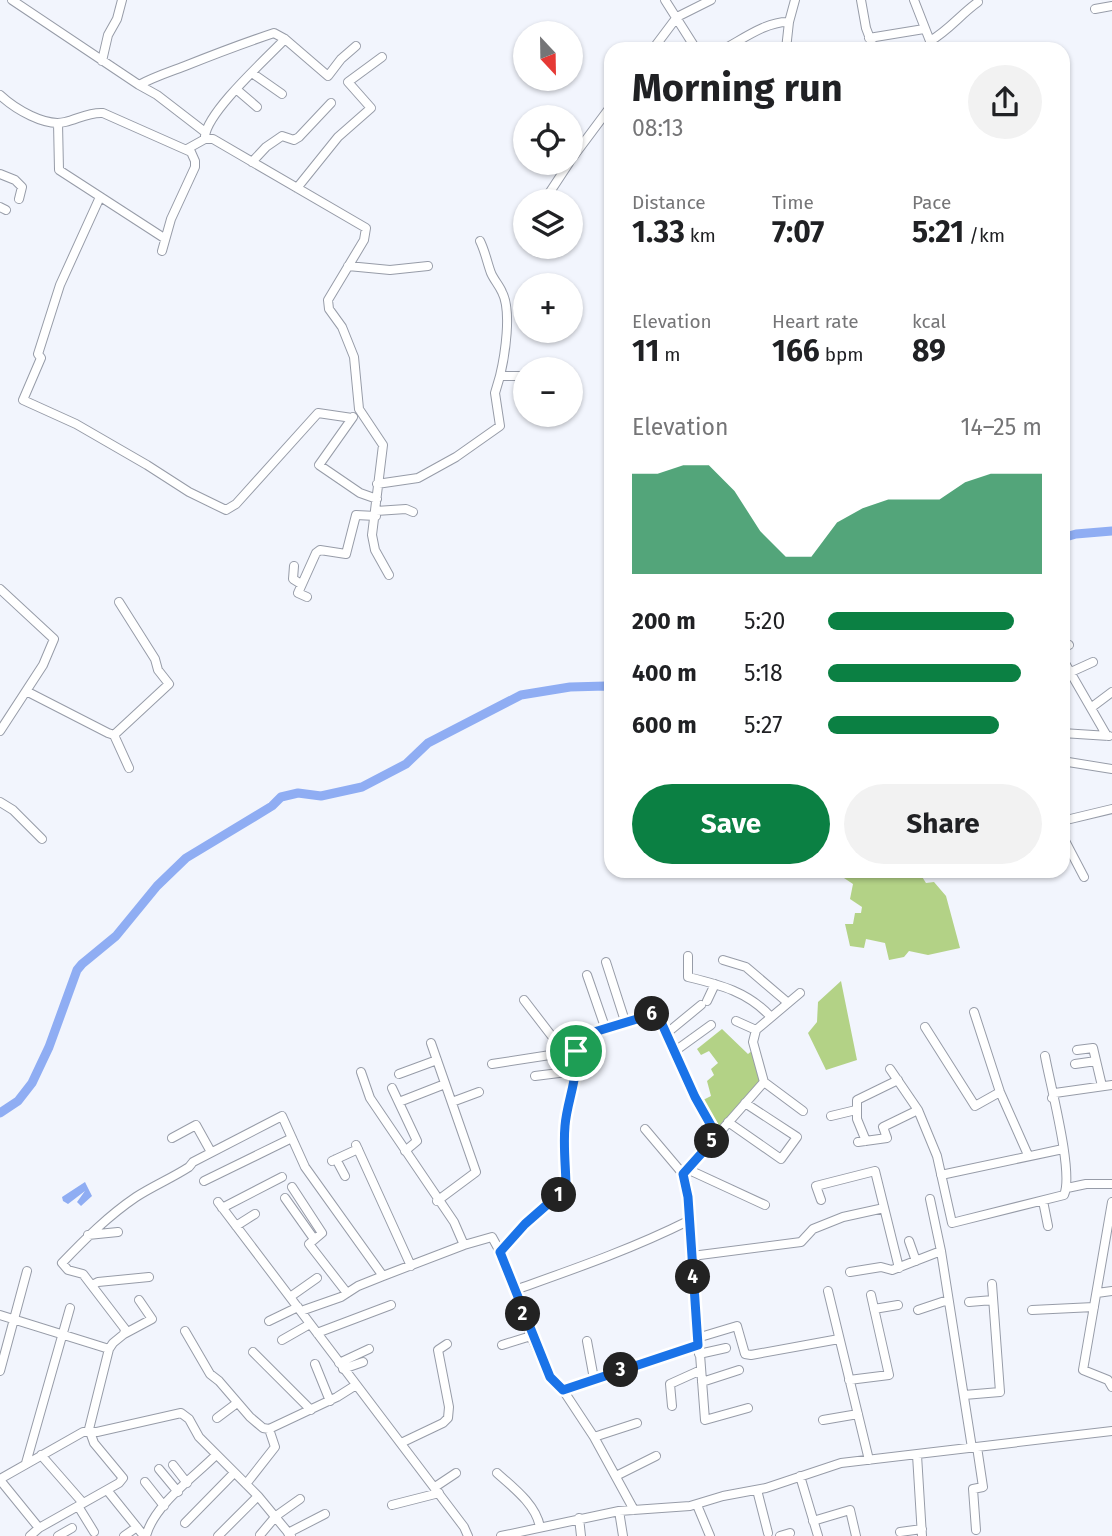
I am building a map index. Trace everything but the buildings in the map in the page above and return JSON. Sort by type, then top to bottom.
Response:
[{"type":"street","points":[[12,0],[158,95],[205,135],[366,228],[364,240],[328,300],[328,305],[342,327],[354,357],[359,409],[383,445],[372,535],[375,550],[389,575]]},
{"type":"street","points":[[102,61],[108,35],[117,19],[122,0]]},
{"type":"street","points":[[665,0],[692,42]]},
{"type":"street","points":[[658,42],[677,17],[711,0]]},
{"type":"street","points":[[785,42],[795,0]]},
{"type":"street","points":[[861,0],[871,42]]},
{"type":"street","points":[[914,0],[930,41],[942,35],[960,15],[978,2]]},
{"type":"street","points":[[1095,9],[1112,6]]},
{"type":"street","points":[[737,42],[764,28],[789,22]]},
{"type":"street","points":[[869,38],[924,29]]},
{"type":"street","points":[[139,85],[162,73],[274,33],[285,39],[328,76],[356,46]]},
{"type":"street","points":[[187,149],[205,135],[211,120],[236,89],[285,39]]},
{"type":"street","points":[[297,188],[338,137],[371,108],[348,82],[382,57]]},
{"type":"street","points":[[252,73],[282,94]]},
{"type":"street","points":[[236,89],[257,107]]},
{"type":"street","points":[[1,98],[38,118],[58,123],[103,113],[187,149],[193,155],[195,167],[164,239],[162,251]]},
{"type":"street","points":[[252,162],[282,136],[294,140],[299,137],[331,103]]},
{"type":"street","points":[[583,144],[604,116]]},
{"type":"street","points":[[58,123],[59,170],[164,239]]},
{"type":"street","points":[[0,174],[20,183],[22,192],[19,199]]},
{"type":"street","points":[[100,197],[60,285],[53,313],[41,341],[38,354],[41,358],[23,400],[76,424],[189,492],[226,510],[236,504],[317,413],[352,418]]},
{"type":"street","points":[[377,484],[418,478],[456,457],[500,426],[495,393],[507,325],[506,302],[490,270],[480,241]]},
{"type":"street","points":[[348,266],[390,271],[428,266]]},
{"type":"street","points":[[500,376],[513,376]]},
{"type":"street","points":[[359,409],[319,465],[360,493],[377,499]]},
{"type":"street","points":[[307,597],[298,593],[316,553],[320,550],[346,554],[356,515],[406,509],[413,512]]},
{"type":"street","points":[[294,566],[293,579],[301,584]]},
{"type":"street","points":[[0,589],[54,639],[43,665],[0,732]]},
{"type":"street","points":[[114,734],[169,684],[158,670],[155,659],[119,602]]},
{"type":"street","points":[[1093,662],[1070,672],[1110,736]]},
{"type":"street","points":[[26,691],[98,729],[114,734],[130,768]]},
{"type":"street","points":[[1092,707],[1112,692]]},
{"type":"street","points":[[1070,734],[1110,736]]},
{"type":"street","points":[[1070,762],[1112,769]]},
{"type":"street","points":[[2,808],[13,810],[42,839]]},
{"type":"street","points":[[1070,819],[1112,809]]},
{"type":"street","points":[[1070,850],[1084,877]]},
{"type":"street","points":[[688,956],[688,977],[740,992],[760,1005],[771,1017]]},
{"type":"street","points":[[723,960],[746,967],[787,1002]]},
{"type":"street","points":[[606,962],[625,1021]]},
{"type":"street","points":[[587,975],[605,1027]]},
{"type":"street","points":[[667,1033],[704,1003],[715,984]]},
{"type":"street","points":[[800,993],[756,1030],[753,1042],[764,1082],[803,1111]]},
{"type":"street","points":[[524,1000],[564,1052]]},
{"type":"street","points":[[974,1012],[1000,1092],[1028,1155]]},
{"type":"street","points":[[500,1252],[525,1224],[566,1188],[565,1126],[576,1051],[571,1039],[657,1013],[695,1097],[717,1136]]},
{"type":"street","points":[[736,1021],[756,1030]]},
{"type":"street","points":[[675,1051],[711,1025]]},
{"type":"street","points":[[925,1027],[975,1106],[1000,1092]]},
{"type":"street","points":[[431,1043],[476,1172],[437,1201]]},
{"type":"street","points":[[1077,1050],[1093,1048],[1102,1086]]},
{"type":"street","points":[[492,1064],[576,1051]]},
{"type":"street","points":[[890,1069],[918,1111],[937,1156],[952,1223],[1061,1197],[1067,1188],[1063,1149],[1045,1056]]},
{"type":"street","points":[[400,1074],[437,1060]]},
{"type":"street","points":[[1075,1064],[1096,1061]]},
{"type":"street","points":[[535,1076],[575,1071]]},
{"type":"street","points":[[361,1072],[370,1098],[437,1201],[454,1222],[464,1245]]},
{"type":"street","points":[[898,1080],[857,1100],[856,1110],[862,1142],[887,1138],[883,1126],[918,1111]]},
{"type":"street","points":[[748,1408],[705,1420],[685,1172],[764,1082]]},
{"type":"street","points":[[398,1102],[445,1084]]},
{"type":"street","points":[[1052,1098],[1055,1093],[1112,1085]]},
{"type":"street","points":[[392,1088],[417,1141],[405,1151]]},
{"type":"street","points":[[452,1102],[480,1092]]},
{"type":"street","points":[[729,1122],[781,1159],[797,1137],[745,1103]]},
{"type":"street","points":[[831,1116],[856,1110]]},
{"type":"street","points":[[124,1335],[125,1329],[83,1274],[68,1270],[62,1263],[88,1235],[139,1195],[162,1184],[189,1167],[192,1162],[282,1116],[305,1167],[383,1276]]},
{"type":"street","points":[[172,1138],[195,1125],[211,1152]]},
{"type":"street","points":[[645,1129],[685,1172],[765,1205]]},
{"type":"street","points":[[204,1181],[292,1138]]},
{"type":"street","points":[[345,1176],[334,1160],[357,1147],[411,1266]]},
{"type":"street","points":[[941,1175],[1063,1149]]},
{"type":"street","points":[[821,1200],[816,1186],[874,1171],[899,1268]]},
{"type":"street","points":[[282,1177],[220,1205],[437,1490],[468,1536]]},
{"type":"street","points":[[1067,1188],[1086,1184],[1112,1184]]},
{"type":"street","points":[[292,1187],[322,1233],[309,1243],[310,1246],[347,1293]]},
{"type":"street","points":[[285,1198],[314,1239]]},
{"type":"street","points":[[930,1199],[964,1395],[983,1486],[973,1489],[976,1530]]},
{"type":"street","points":[[1044,1201],[1048,1226]]},
{"type":"street","points":[[1112,1202],[1108,1247],[1083,1370],[1108,1380],[1112,1387]]},
{"type":"street","points":[[692,1256],[801,1242],[813,1229],[843,1217],[884,1208]]},
{"type":"street","points":[[236,1226],[255,1214]]},
{"type":"street","points":[[515,1290],[600,1261],[688,1221]]},
{"type":"street","points":[[88,1235],[118,1232]]},
{"type":"street","points":[[269,1321],[347,1293],[464,1245],[492,1237],[550,1377],[563,1390],[594,1437],[634,1510]]},
{"type":"street","points":[[909,1241],[916,1261]]},
{"type":"street","points":[[850,1272],[881,1268],[892,1270],[941,1251]]},
{"type":"street","points":[[0,1371],[27,1270]]},
{"type":"street","points":[[92,1286],[98,1282],[149,1277]]},
{"type":"street","points":[[290,1297],[317,1278]]},
{"type":"street","points":[[964,1395],[1000,1392],[992,1284]]},
{"type":"street","points":[[828,1291],[869,1460]]},
{"type":"street","points":[[1097,1293],[1112,1291]]},
{"type":"street","points":[[849,1380],[889,1375],[871,1295]]},
{"type":"street","points":[[139,1300],[152,1318],[124,1335],[109,1349],[88,1425],[89,1432],[94,1443],[122,1475],[119,1483],[34,1534],[0,1480],[83,1432],[89,1432],[181,1413],[185,1414],[199,1437],[258,1496],[289,1534],[325,1514]]},
{"type":"street","points":[[918,1310],[948,1300]]},
{"type":"street","points":[[969,1302],[993,1300]]},
{"type":"street","points":[[317,1333],[391,1305]]},
{"type":"street","points":[[874,1309],[898,1305]]},
{"type":"street","points":[[1032,1310],[1094,1307]]},
{"type":"street","points":[[26,1464],[70,1308]]},
{"type":"street","points":[[0,1315],[109,1349]]},
{"type":"street","points":[[282,1340],[310,1324]]},
{"type":"street","points":[[563,1390],[698,1346],[737,1326],[745,1354],[751,1355],[839,1339]]},
{"type":"street","points":[[186,1331],[210,1374],[258,1424],[269,1429],[275,1447],[246,1484]]},
{"type":"street","points":[[502,1345],[531,1336]]},
{"type":"street","points":[[587,1341],[594,1380]]},
{"type":"street","points":[[401,1443],[449,1418],[438,1350],[447,1344]]},
{"type":"street","points":[[698,1346],[726,1348]]},
{"type":"street","points":[[341,1366],[369,1349]]},
{"type":"street","points":[[253,1352],[311,1410]]},
{"type":"street","points":[[341,1366],[363,1362]]},
{"type":"street","points":[[316,1364],[330,1401]]},
{"type":"street","points":[[672,1406],[670,1384],[701,1370]]},
{"type":"street","points":[[702,1382],[739,1370]]},
{"type":"street","points":[[269,1429],[330,1401],[356,1385]]},
{"type":"street","points":[[217,1419],[237,1403]]},
{"type":"street","points":[[823,1420],[858,1414]]},
{"type":"street","points":[[594,1437],[637,1423]]},
{"type":"street","points":[[501,1536],[619,1511],[697,1505],[723,1496],[757,1490],[841,1463],[1112,1431]]},
{"type":"street","points":[[31,1442],[45,1453],[80,1505],[94,1532]]},
{"type":"street","points":[[107,1490],[145,1536],[150,1522],[163,1506],[216,1455]]},
{"type":"street","points":[[900,1532],[922,1533],[917,1455]]},
{"type":"street","points":[[616,1476],[656,1457]]},
{"type":"street","points":[[173,1465],[187,1483]]},
{"type":"street","points":[[159,1469],[178,1492]]},
{"type":"street","points":[[185,1523],[234,1473]]},
{"type":"street","points":[[392,1505],[437,1490],[456,1473]]},
{"type":"street","points":[[497,1473],[516,1490],[538,1517],[540,1527]]},
{"type":"street","points":[[800,1476],[818,1536]]},
{"type":"street","points":[[145,1482],[163,1506]]},
{"type":"street","points":[[757,1490],[768,1533]]},
{"type":"street","points":[[218,1536],[258,1496]]},
{"type":"street","points":[[260,1535],[276,1516],[300,1499]]},
{"type":"street","points":[[697,1505],[710,1536]]},
{"type":"street","points":[[813,1521],[849,1510],[856,1536]]},
{"type":"street","points":[[619,1511],[623,1536]]},
{"type":"street","points":[[579,1518],[581,1536]]},
{"type":"street","points":[[124,1536],[137,1527]]},
{"type":"street","points":[[58,1536],[72,1528]]},
{"type":"street","points":[[780,1536],[790,1533]]},
{"type":"green space","points":[[844,878],[923,878],[926,883],[934,882],[946,896],[960,948],[928,955],[909,951],[904,957],[889,960],[885,943],[866,939],[864,948],[850,946],[845,924],[853,924],[855,913],[861,913],[862,907],[850,899],[853,884]]},
{"type":"green space","points":[[841,981],[857,1060],[826,1070],[808,1033],[817,1022],[818,1002]]},
{"type":"green space","points":[[722,1029],[748,1054],[753,1050],[767,1078],[718,1132],[701,1101],[711,1096],[707,1081],[714,1075],[711,1069],[718,1063],[709,1051],[701,1055],[697,1049]]},
{"type":"water","points":[[85,1182],[92,1196],[81,1206],[77,1202],[85,1191],[68,1204],[63,1201],[62,1197]]},
{"type":"waterway","points":[[1070,536],[1112,531]]},
{"type":"waterway","points":[[0,1113],[18,1101],[32,1083],[49,1047],[77,970],[116,936],[157,886],[186,858],[272,806],[281,797],[298,793],[321,796],[362,787],[406,764],[428,743],[521,695],[570,687],[604,686]]},
{"type":"route","points":[[657,1013],[695,1097],[717,1136],[683,1174],[687,1184],[698,1345],[563,1390],[550,1377],[531,1336],[500,1252],[525,1224],[566,1188],[565,1126],[577,1063],[576,1051],[571,1039],[657,1013]]}]
